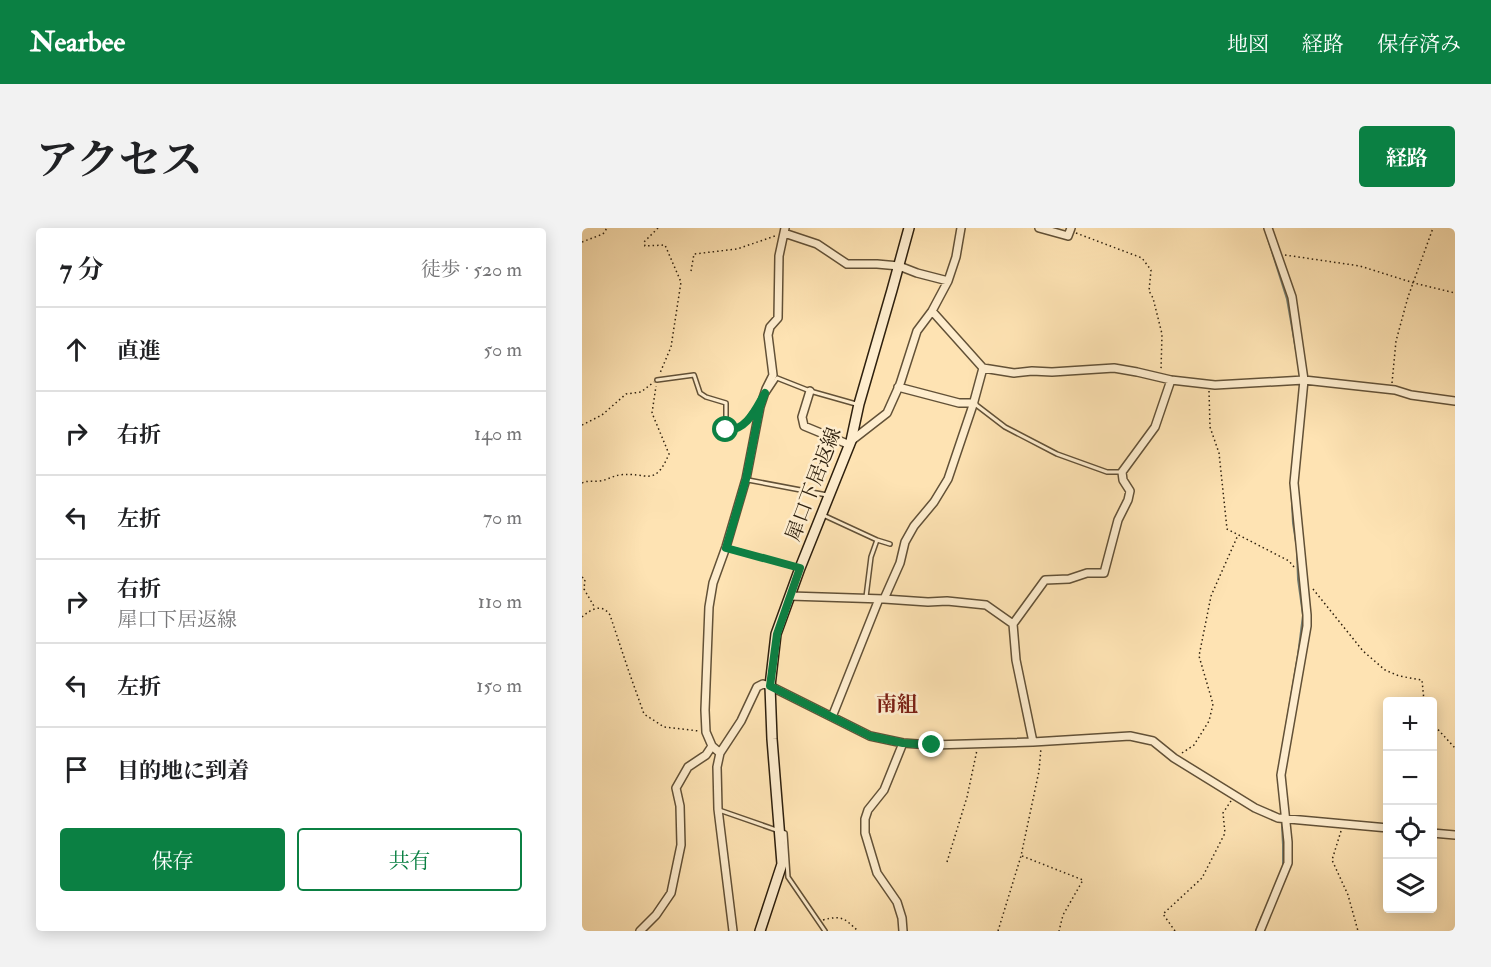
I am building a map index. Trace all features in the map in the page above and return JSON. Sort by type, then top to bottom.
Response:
[{"type":"main road","name":"犀口下居返線","points":[[760,931],[782,864],[770,686],[777,634],[800,568],[850,443],[909,228]]},
{"type":"street","points":[[810,391],[802,417],[804,426],[850,443],[887,412],[917,331],[932,311],[948,281],[956,257],[961,228]]},
{"type":"street","points":[[1039,228],[1068,236],[1070,229]]},
{"type":"street","points":[[1260,931],[1288,863],[1282,818],[1281,775],[1307,626],[1294,483],[1304,380],[1292,297],[1268,228]]},
{"type":"street","points":[[720,753],[712,746],[706,732],[709,607],[713,583],[726,548],[746,479],[762,403],[773,375],[768,335],[770,327],[778,318],[779,256],[785,231],[817,244],[847,264],[898,266],[948,281]]},
{"type":"street","points":[[932,311],[983,368],[1014,373],[1114,368],[1171,380],[1208,384],[1304,380],[1392,390],[1455,401]]},
{"type":"street","points":[[832,717],[881,599],[900,563],[905,542],[948,479],[974,403],[983,368]]},
{"type":"street","points":[[1033,742],[1016,660],[1013,624],[1045,580],[1069,579],[1087,573],[1104,573],[1118,520],[1130,491],[1123,480],[1122,472],[1155,427],[1171,380]]},
{"type":"street","points":[[898,387],[959,403],[974,403]]},
{"type":"street","points":[[790,596],[947,601],[986,605],[1013,624]]},
{"type":"street","points":[[733,931],[718,809],[717,767],[720,753],[741,721],[757,687],[763,684],[870,736],[903,743],[978,744],[1130,736],[1153,741],[1174,758],[1255,808],[1282,818],[1383,828]]},
{"type":"street","points":[[903,743],[884,790],[868,810],[865,819],[865,833],[877,873],[897,902],[903,931]]},
{"type":"street","points":[[640,931],[656,915],[671,893],[681,845],[680,806],[676,788],[688,767],[706,755],[712,746]]},
{"type":"street","points":[[1437,833],[1455,835]]},
{"type":"lane","points":[[657,380],[694,375],[700,393],[726,403],[726,430],[733,430],[748,421],[765,393]]},
{"type":"lane","points":[[762,403],[777,378],[810,391],[859,404]]},
{"type":"lane","points":[[974,403],[1005,427],[1057,454],[1107,472],[1122,472]]},
{"type":"lane","points":[[746,479],[829,496]]},
{"type":"lane","points":[[822,514],[890,544]]},
{"type":"lane","points":[[866,599],[871,557],[877,540]]},
{"type":"lane","points":[[726,548],[800,568]]},
{"type":"lane","points":[[718,809],[785,833],[788,878],[825,931]]},
{"type":"path","points":[[582,242],[603,234],[607,228]]},
{"type":"path","points":[[582,483],[585,481],[599,482],[619,475],[650,477],[662,470],[669,454],[652,413],[657,380],[671,347],[681,282],[665,245],[645,246],[644,242],[658,228]]},
{"type":"path","points":[[1392,390],[1396,341],[1408,297],[1433,228]]},
{"type":"path","points":[[1070,229],[1142,258],[1151,270],[1149,291],[1153,298],[1162,334],[1161,378]]},
{"type":"path","points":[[691,271],[694,254],[736,249],[785,231]]},
{"type":"path","points":[[1278,254],[1360,266],[1414,284],[1455,293]]},
{"type":"path","points":[[582,425],[602,415],[626,394],[641,392],[657,380]]},
{"type":"path","points":[[1208,384],[1210,427],[1219,453],[1227,529],[1290,561],[1363,651],[1385,670],[1399,676],[1422,680],[1424,697]]},
{"type":"path","points":[[1174,758],[1194,745],[1209,721],[1213,704],[1199,656],[1211,596],[1238,534]]},
{"type":"path","points":[[582,577],[585,579],[584,589],[595,608]]},
{"type":"path","points":[[582,617],[595,608],[602,608],[610,615],[645,714],[664,727],[706,732]]},
{"type":"path","points":[[1437,728],[1455,747]]},
{"type":"path","points":[[998,931],[1022,856],[1039,771],[1042,741]]},
{"type":"path","points":[[947,862],[967,797],[978,744]]},
{"type":"path","points":[[1175,931],[1163,914],[1202,878],[1225,833],[1223,813],[1235,795]]},
{"type":"path","points":[[1344,824],[1332,860],[1348,895],[1358,931]]},
{"type":"path","points":[[1022,856],[1083,880],[1063,915],[1059,931]]},
{"type":"path","points":[[819,921],[836,917],[845,919],[858,931]]},
{"type":"waterway","points":[[1267,236],[1287,299],[1296,350]]},
{"type":"waterway","points":[[1291,483],[1296,542]]},
{"type":"waterway","points":[[1280,762],[1303,615],[1297,551]]},
{"type":"waterway","points":[[1281,807],[1283,870]]},
{"type":"waterway","points":[[1256,931],[1262,916]]},
{"type":"district","name":"南組","points":[[897,704]]},
{"type":"route","points":[[726,430],[733,430],[748,421],[765,393],[760,407],[746,479],[726,548],[800,568],[777,634],[770,686],[870,736],[903,743],[932,745]]}]
